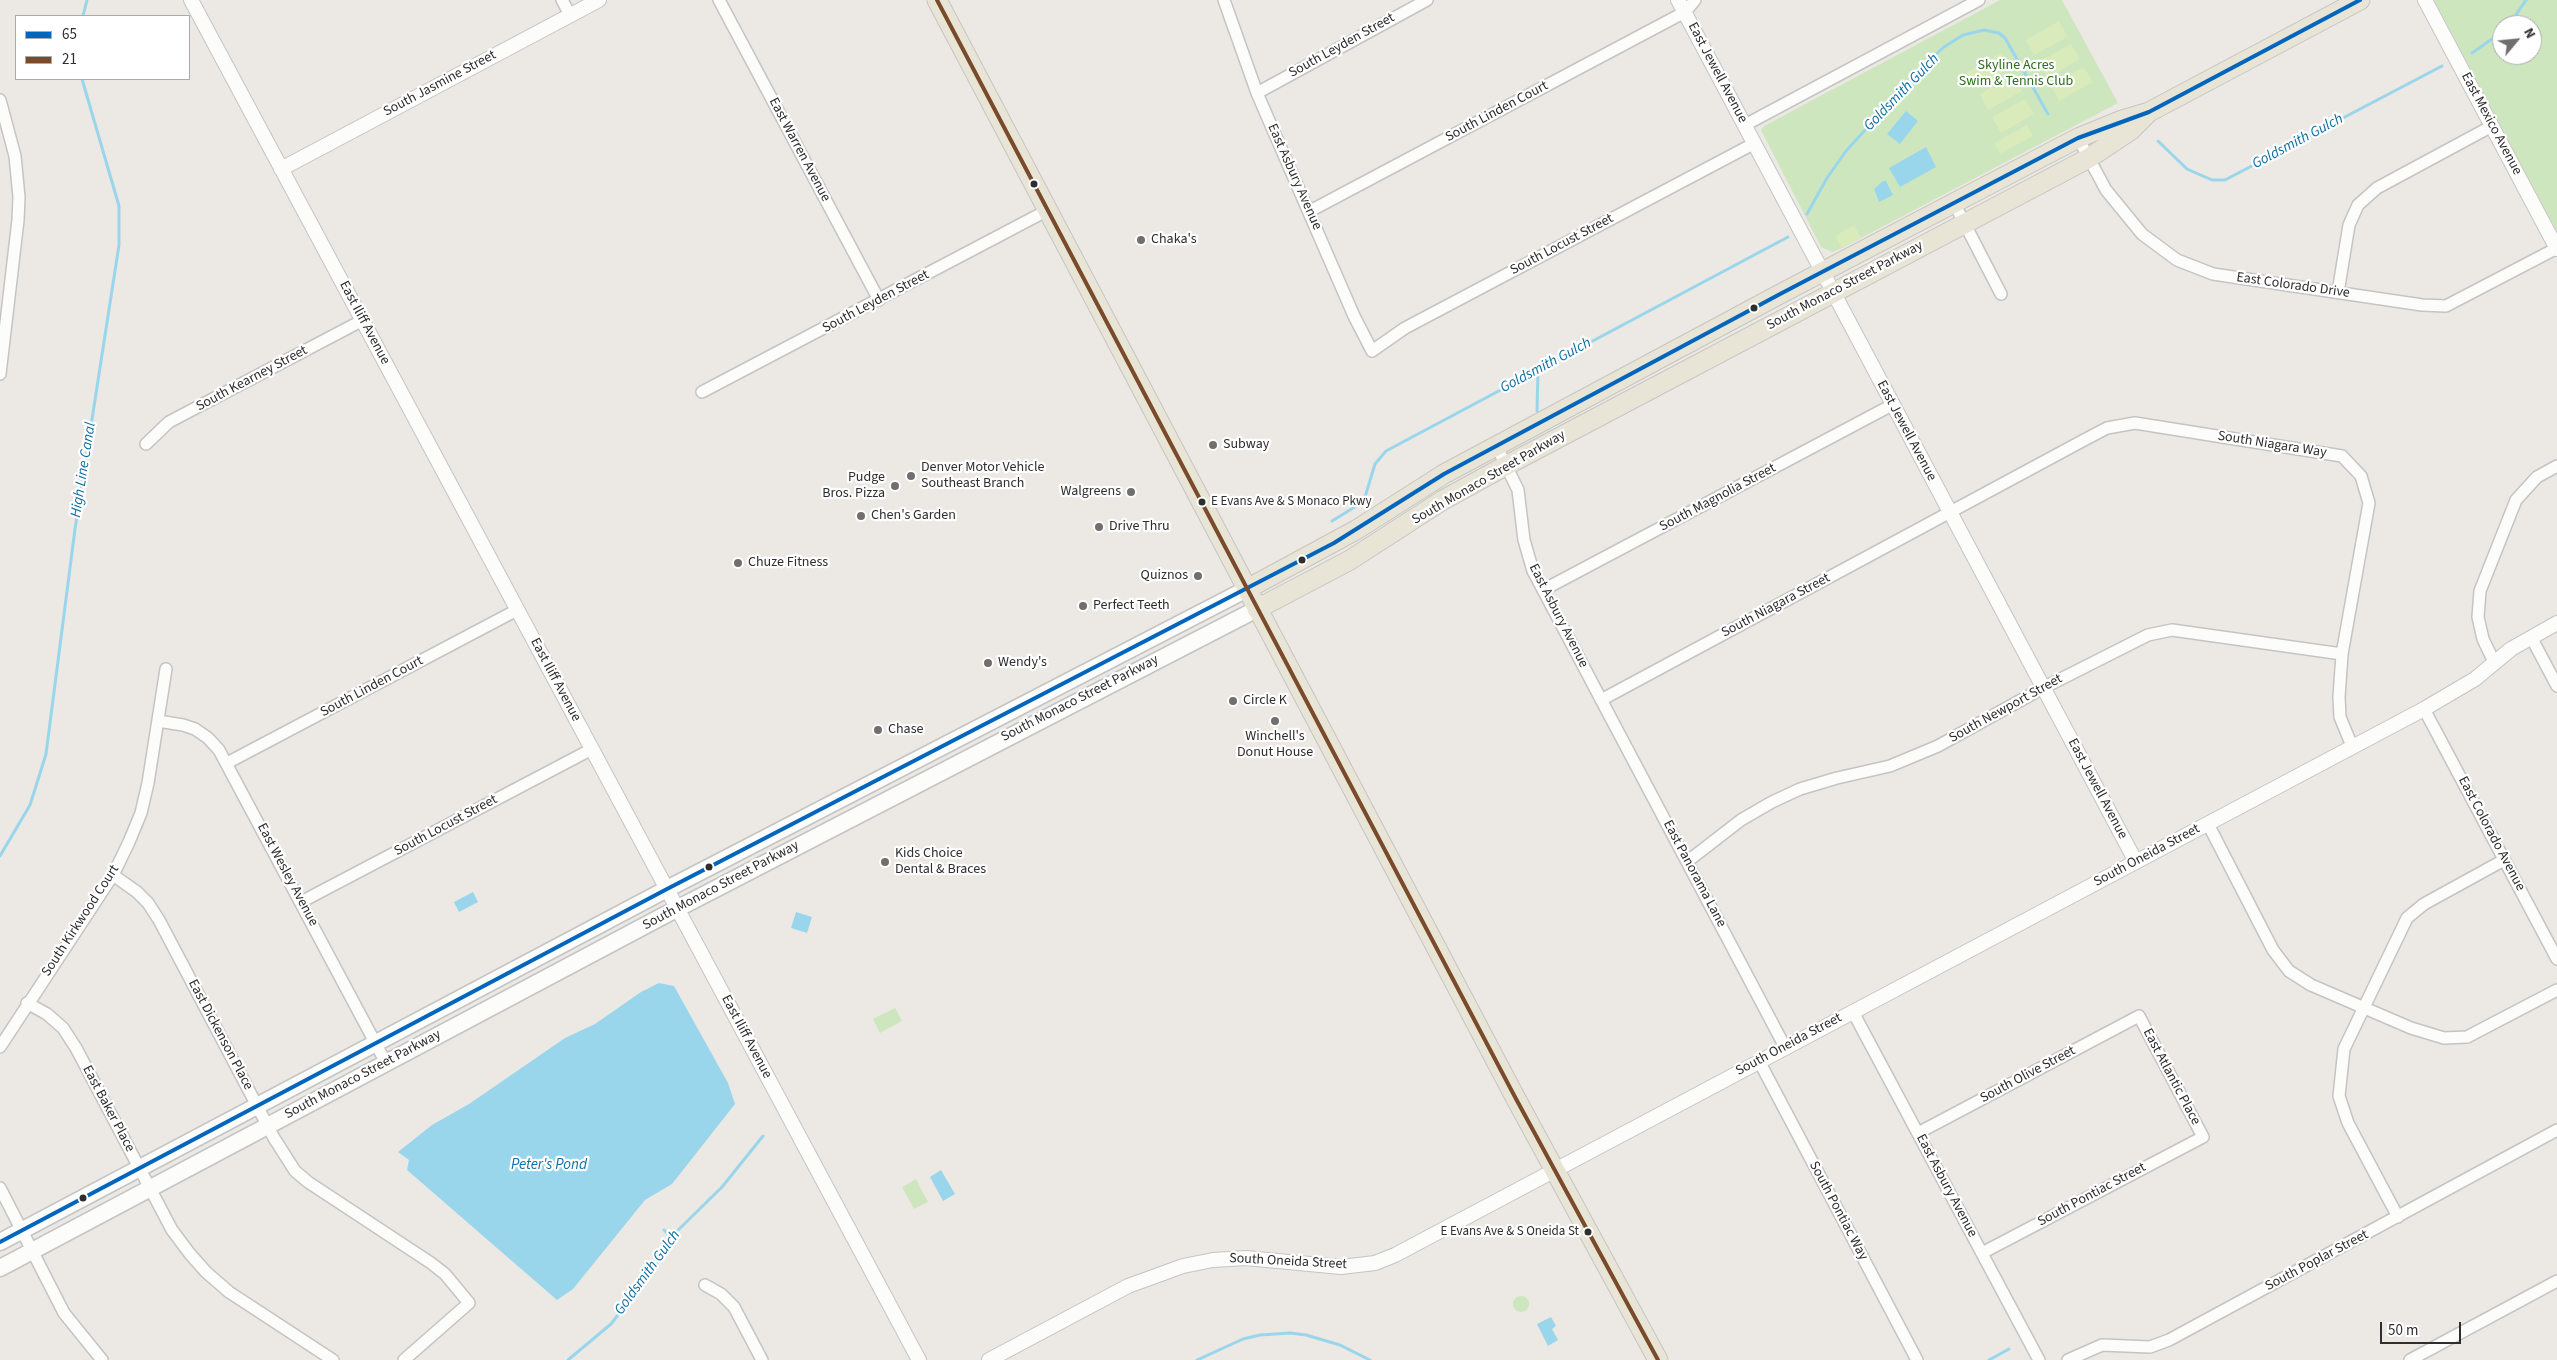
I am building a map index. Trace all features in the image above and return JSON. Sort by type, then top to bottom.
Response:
[{"type":"main road","points":[[937,0],[1554,1170],[1658,1360]]},
{"type":"main road","name":"South Monaco Street Parkway","points":[[0,1242],[667,889],[1247,589],[1350,534],[1430,482],[1496,445],[1954,203],[2078,138],[2122,120],[2149,112],[2360,0]]},
{"type":"main road","name":"South Monaco Street Parkway","points":[[0,1268],[677,908],[1350,560],[1437,504],[1507,464],[2089,158],[2131,130],[2149,112]]},
{"type":"street","name":"East Iliff Avenue","points":[[191,0],[919,1360]]},
{"type":"street","points":[[562,0],[570,15]]},
{"type":"street","name":"South Jasmine Street","points":[[281,169],[599,0]]},
{"type":"street","name":"East Warren Avenue","points":[[719,0],[879,300]]},
{"type":"street","name":"East Asbury Avenue","points":[[1224,0],[1257,93],[1354,316],[1372,351]]},
{"type":"street","name":"South Leyden Street","points":[[1257,93],[1427,0]]},
{"type":"street","name":"South Linden Court","points":[[1310,212],[1695,0]]},
{"type":"street","name":"East Mexico Avenue","points":[[2425,0],[2557,249]]},
{"type":"street","points":[[1745,125],[1977,1]]},
{"type":"street","name":"East Jewell Avenue","points":[[1681,6],[2136,862]]},
{"type":"street","points":[[0,100],[15,156],[19,197],[0,374]]},
{"type":"street","points":[[2338,292],[2348,225],[2358,205],[2378,188],[2492,126]]},
{"type":"street","name":"East Colorado Drive","points":[[2078,138],[2106,190],[2132,224],[2155,246],[2177,260],[2213,274],[2422,305],[2446,306],[2557,249]]},
{"type":"street","name":"South Locust Street","points":[[1372,351],[1405,328],[1754,143]]},
{"type":"street","points":[[1954,203],[2002,294]]},
{"type":"street","name":"South Leyden Street","points":[[702,392],[1048,210]]},
{"type":"street","name":"South Kearney Street","points":[[146,444],[169,422],[363,320]]},
{"type":"street","name":"South Magnolia Street","points":[[1543,590],[1892,405]]},
{"type":"street","name":"South Niagara Way","points":[[1950,512],[2107,428],[2135,423],[2342,456],[2361,476],[2369,503],[2342,654],[2340,717],[2352,746]]},
{"type":"street","name":"East Asbury Avenue","points":[[1496,445],[1507,464],[1520,500],[1527,554],[1543,590],[1602,700]]},
{"type":"street","points":[[2495,664],[2483,639],[2478,617],[2480,591],[2516,500],[2537,477],[2557,466]]},
{"type":"street","name":"South Niagara Street","points":[[1602,700],[1950,512]]},
{"type":"street","name":"South Linden Court","points":[[227,763],[517,610]]},
{"type":"street","name":"South Oneida Street","points":[[989,1360],[1128,1286],[1183,1266],[1232,1258],[1267,1259],[1341,1267],[1375,1262],[1395,1254],[2424,709],[2475,679],[2512,649],[2557,624]]},
{"type":"street","name":"South Newport Street","points":[[1688,861],[1740,820],[1772,802],[1800,789],[1890,766],[1938,746],[2043,688],[2148,635],[2172,630],[2342,654]]},
{"type":"street","points":[[2531,637],[2557,686]]},
{"type":"street","name":"South Kirkwood Court","points":[[0,1047],[113,875],[141,813],[148,783],[166,669]]},
{"type":"street","name":"East Panorama Lane","points":[[1602,700],[1785,1048]]},
{"type":"street","name":"East Colorado Avenue","points":[[2424,709],[2557,959]]},
{"type":"street","name":"East Wesley Avenue","points":[[158,720],[183,724],[195,729],[208,738],[227,763],[386,1063]]},
{"type":"street","name":"South Locust Street","points":[[301,902],[592,748]]},
{"type":"street","points":[[2208,824],[2273,950],[2289,971],[2311,985],[2411,1028],[2444,1038],[2467,1037],[2557,990]]},
{"type":"street","points":[[2398,1217],[2348,1123],[2339,1096],[2344,1049],[2407,918],[2424,904],[2504,860]]},
{"type":"street","name":"East Dickenson Place","points":[[113,875],[137,892],[148,903],[287,1160],[302,1178],[431,1263],[445,1274],[469,1303],[404,1360]]},
{"type":"street","name":"East Baker Place","points":[[28,1003],[47,1014],[63,1028],[76,1048],[172,1230],[206,1272],[229,1292],[333,1360]]},
{"type":"street","name":"East Asbury Avenue","points":[[1853,1012],[2039,1360]]},
{"type":"street","name":"South Olive Street","points":[[1918,1133],[2139,1016]]},
{"type":"street","name":"East Atlantic Place","points":[[2139,1016],[2203,1137]]},
{"type":"street","name":"South Pontiac Way","points":[[1759,1061],[1917,1360]]},
{"type":"street","name":"South Poplar Street","points":[[2068,1360],[2102,1345],[2143,1348],[2158,1344],[2398,1217],[2557,1130]]},
{"type":"street","name":"South Pontiac Street","points":[[1982,1253],[2203,1137]]},
{"type":"street","points":[[0,1188],[64,1312],[102,1360]]},
{"type":"street","points":[[2410,1360],[2557,1282]]},
{"type":"street","points":[[704,1284],[721,1294],[734,1307],[762,1360]]},
{"type":"green space","name":"Skyline Acres Swim & Tennis Club","points":[[2000,0],[2062,0],[2118,103],[1842,248],[1832,252],[1821,247],[1761,130],[1764,126]]},
{"type":"green space","points":[[2434,0],[2557,0],[2557,232]]},
{"type":"green space","points":[[2059,21],[2068,37],[2034,55],[2026,40]]},
{"type":"green space","points":[[2071,44],[2080,59],[2047,78],[2038,62]]},
{"type":"green space","points":[[2001,53],[2009,68],[1976,87],[1967,72]]},
{"type":"green space","points":[[2084,67],[2093,82],[2059,101],[2051,85]]},
{"type":"green space","points":[[2013,75],[2022,91],[1988,110],[1980,94]]},
{"type":"green space","points":[[2025,99],[2034,114],[2001,133],[1992,117]]},
{"type":"green space","points":[[2027,125],[2033,136],[2000,154],[1994,143]]},
{"type":"green space","points":[[1854,225],[1861,238],[1842,248],[1835,236]]},
{"type":"green space","points":[[895,1008],[902,1021],[880,1033],[873,1019]]},
{"type":"green space","points":[[916,1179],[928,1202],[914,1209],[902,1187]]},
{"type":"green space","points":[[1521,1296],[1529,1304],[1521,1312],[1513,1304]]},
{"type":"water","points":[[1906,111],[1918,121],[1900,144],[1887,134]]},
{"type":"water","points":[[1926,147],[1936,167],[1900,187],[1889,168]]},
{"type":"water","points":[[1883,181],[1886,181],[1893,195],[1879,202],[1874,189]]},
{"type":"water","points":[[473,892],[478,902],[459,912],[454,902]]},
{"type":"water","points":[[796,912],[812,917],[807,933],[791,928]]},
{"type":"water","name":"Peter's Pond","points":[[659,983],[674,986],[728,1083],[735,1104],[672,1184],[645,1200],[573,1289],[557,1300],[407,1170],[409,1160],[398,1152],[432,1125],[469,1104],[565,1038],[595,1024],[641,992]]},
{"type":"water","points":[[941,1170],[955,1194],[943,1201],[930,1177]]},
{"type":"water","points":[[1551,1317],[1556,1326],[1552,1329],[1558,1340],[1548,1346],[1537,1324]]},
{"type":"waterway","name":"High Line Canal","points":[[83,15],[87,0]]},
{"type":"waterway","name":"Goldsmith Gulch","points":[[2516,15],[2526,0]]},
{"type":"waterway","name":"Goldsmith Gulch","points":[[1807,214],[1827,178],[1846,151],[1925,64],[1944,47],[1963,35],[1984,30],[1999,33],[2005,38],[2048,114]]},
{"type":"waterway","name":"Goldsmith Gulch","points":[[2472,53],[2492,39]]},
{"type":"waterway","name":"Goldsmith Gulch","points":[[2158,141],[2187,169],[2212,180],[2225,180],[2442,66]]},
{"type":"waterway","name":"High Line Canal","points":[[0,856],[30,805],[46,754],[75,529],[119,245],[119,206],[82,80]]},
{"type":"waterway","name":"Goldsmith Gulch","points":[[1332,521],[1358,505],[1365,497],[1375,464],[1386,451],[1788,237]]},
{"type":"waterway","points":[[1537,411],[1538,370]]},
{"type":"waterway","name":"Goldsmith Gulch","points":[[568,1360],[611,1324],[655,1266],[671,1237],[722,1187],[763,1136]]},
{"type":"waterway","points":[[664,1230],[671,1237]]},
{"type":"waterway","name":"High Line Canal","points":[[1197,1360],[1243,1339],[1260,1335],[1290,1333],[1306,1335],[1340,1345],[1370,1360]]},
{"type":"waterway","points":[[1989,1360],[2009,1349]]},
{"type":"transit line","name":"21","points":[[937,0],[1515,1097],[1658,1360]]},
{"type":"transit line","name":"65","points":[[0,1242],[667,889],[1334,543],[1444,474],[1782,293],[2078,138],[2149,112],[2360,0]]},
{"type":"place","name":"Chaka's","points":[[1141,240]]},
{"type":"place","name":"Subway","points":[[1213,445]]},
{"type":"place","name":"Denver Motor Vehicle Southeast Branch","points":[[911,476]]},
{"type":"place","name":"Pudge Bros. Pizza","points":[[895,486]]},
{"type":"place","name":"Walgreens","points":[[1131,492]]},
{"type":"place","name":"E Evans Ave & S Monaco Pkwy","points":[[1202,502]]},
{"type":"place","name":"Chen's Garden","points":[[861,516]]},
{"type":"place","name":"Drive Thru","points":[[1099,527]]},
{"type":"place","name":"Chuze Fitness","points":[[738,563]]},
{"type":"place","name":"Quiznos","points":[[1198,576]]},
{"type":"place","name":"Perfect Teeth","points":[[1083,606]]},
{"type":"place","name":"Wendy's","points":[[988,663]]},
{"type":"place","name":"Circle K","points":[[1233,701]]},
{"type":"place","name":"Winchell's Donut House","points":[[1275,721]]},
{"type":"place","name":"Chase","points":[[878,730]]},
{"type":"place","name":"Kids Choice Dental & Braces","points":[[885,862]]},
{"type":"place","name":"E Evans Ave & S Oneida St","points":[[1588,1232]]}]
